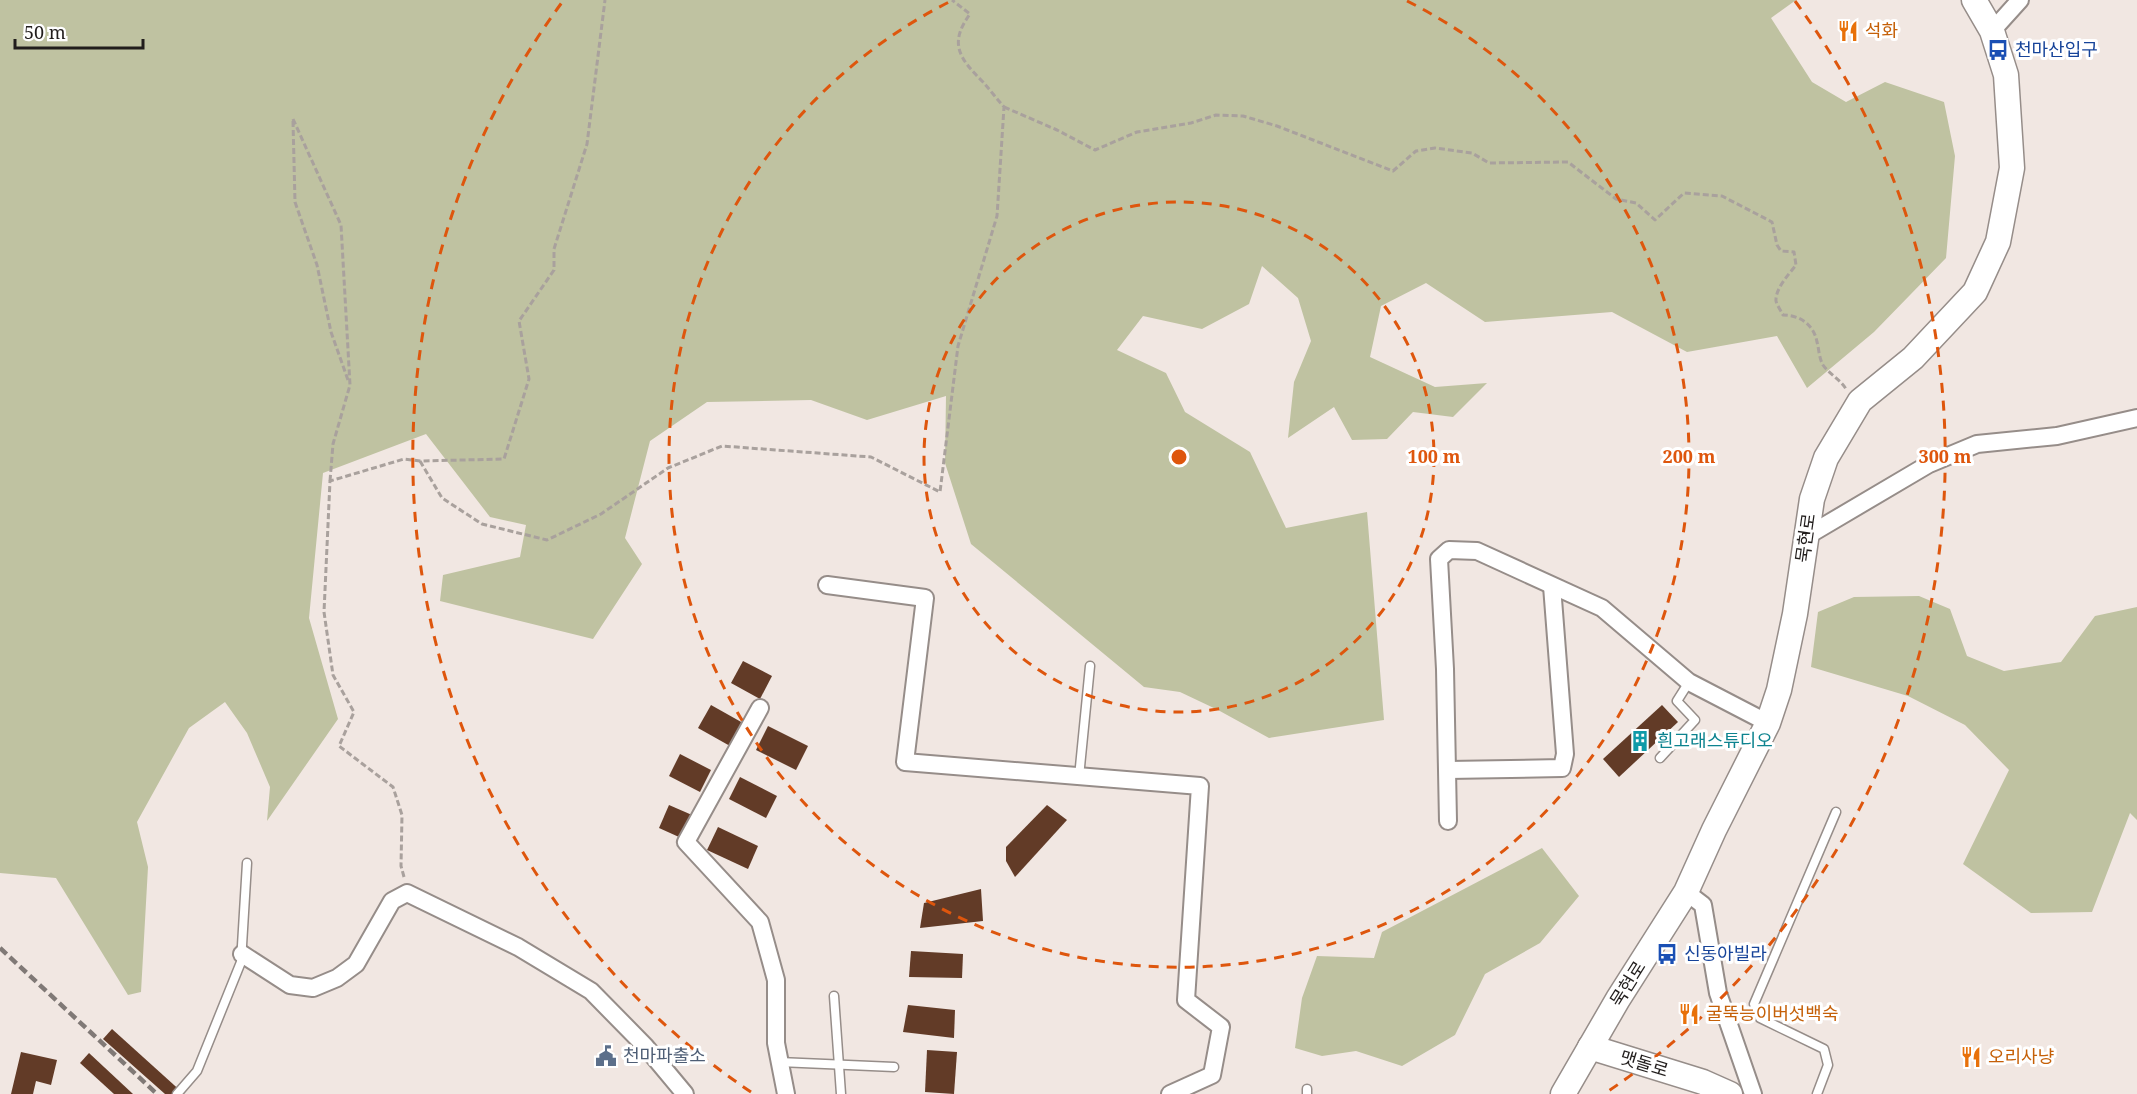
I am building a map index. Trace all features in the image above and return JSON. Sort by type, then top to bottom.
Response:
[{"type":"street","name":"묵현로","points":[[1563,1094],[1686,892],[1714,830],[1768,723],[1779,690],[1795,614],[1812,499],[1826,458],[1860,401],[1913,358],[1975,292],[1998,242],[2012,168],[2006,75],[1992,31],[1974,0]]},
{"type":"street","points":[[1992,31],[2020,0]]},
{"type":"street","points":[[1807,536],[1929,464],[1977,444],[2057,436],[2137,418]]},
{"type":"street","points":[[1449,821],[1445,669],[1439,559],[1449,550],[1477,551],[1602,608],[1689,682],[1768,723]]},
{"type":"street","points":[[827,585],[925,598],[905,762],[1200,786],[1186,1000],[1221,1027],[1212,1075],[1170,1094]]},
{"type":"street","points":[[1448,770],[1562,768],[1564,754],[1552,586]]},
{"type":"street","points":[[760,708],[686,842],[760,922],[776,980],[776,1043],[786,1094]]},
{"type":"street","points":[[1686,892],[1703,905],[1718,993],[1753,1094]]},
{"type":"street","points":[[242,954],[290,986],[313,988],[338,978],[356,964],[392,901],[407,893],[518,947],[591,991],[645,1046],[685,1094]]},
{"type":"street","name":"맷돌로","points":[[1590,1047],[1703,1082],[1730,1094]]},
{"type":"lane","points":[[1079,777],[1090,666]]},
{"type":"lane","points":[[1660,758],[1695,720],[1677,701],[1689,682]]},
{"type":"lane","points":[[1817,1094],[1828,1065],[1824,1049],[1760,1018],[1754,1004],[1836,812]]},
{"type":"lane","points":[[177,1094],[197,1071],[241,962],[247,863]]},
{"type":"lane","points":[[834,996],[842,1094]]},
{"type":"lane","points":[[779,1062],[894,1067]]},
{"type":"path","points":[[330,481],[404,459],[420,461],[504,459],[529,379],[519,321],[554,270],[554,249],[587,144],[605,0]]},
{"type":"path","points":[[952,0],[970,14],[962,26],[958,52],[965,65],[1004,107],[1058,130],[1095,150],[1137,132],[1191,123],[1216,115],[1243,116],[1277,126],[1393,171],[1416,151],[1435,148],[1472,153],[1489,163],[1569,162],[1616,199],[1636,203],[1655,220],[1684,193],[1722,196],[1772,222],[1777,245],[1781,251],[1794,252],[1796,266],[1784,282],[1776,302],[1783,315],[1794,315],[1806,322],[1817,339],[1823,365],[1842,382],[1849,394],[1860,401]]},
{"type":"path","points":[[420,461],[442,498],[482,524],[547,540],[601,514],[668,468],[722,446],[871,457],[940,492],[958,346],[998,216],[1004,107]]},
{"type":"path","points":[[350,384],[331,332],[317,265],[295,202],[293,120],[341,225],[350,384],[333,444],[324,612],[333,675],[354,712],[339,746],[393,787],[402,815],[401,866],[407,893]]},
{"type":"green space","points":[[0,0],[1796,0],[1771,18],[1812,82],[1846,102],[1885,82],[1944,102],[1955,156],[1946,258],[1874,332],[1807,388],[1777,336],[1687,352],[1612,312],[1485,322],[1426,283],[1381,306],[1370,357],[1435,387],[1487,383],[1453,417],[1413,412],[1387,439],[1352,440],[1334,407],[1288,438],[1294,382],[1311,341],[1298,298],[1262,266],[1249,304],[1202,329],[1143,316],[1117,350],[1166,373],[1185,412],[1250,452],[1286,528],[1367,512],[1384,720],[1269,738],[1180,692],[1144,687],[971,544],[945,463],[946,396],[867,420],[811,400],[707,402],[650,441],[625,538],[642,564],[593,639],[440,601],[443,575],[520,557],[526,525],[490,517],[426,434],[323,473],[309,618],[338,719],[267,821],[270,787],[247,733],[225,702],[189,728],[137,822],[148,867],[141,992],[128,995],[56,878],[0,873]]},
{"type":"green space","points":[[1919,596],[1950,609],[1967,656],[2004,671],[2061,662],[2095,616],[2137,607],[2137,820],[2130,813],[2092,912],[2031,913],[1963,864],[2009,770],[1965,725],[1908,696],[1811,667],[1818,612],[1854,597]]},
{"type":"green space","points":[[1542,848],[1579,896],[1540,943],[1485,974],[1455,1035],[1402,1066],[1356,1051],[1322,1056],[1295,1048],[1302,998],[1317,956],[1374,958],[1382,932]]},
{"type":"building","points":[[743,661],[772,676],[760,699],[731,683]]},
{"type":"building","points":[[711,705],[743,723],[730,746],[698,728]]},
{"type":"building","name":"흰고래스튜디오","points":[[1662,705],[1678,722],[1619,777],[1603,759]]},
{"type":"building","points":[[768,726],[808,746],[796,770],[756,750]]},
{"type":"building","points":[[680,754],[711,770],[700,792],[669,776]]},
{"type":"building","points":[[740,777],[777,796],[766,818],[729,799]]},
{"type":"building","points":[[669,805],[692,815],[679,837],[659,828]]},
{"type":"building","points":[[1047,805],[1067,820],[1015,877],[1006,861],[1006,847]]},
{"type":"building","points":[[718,827],[758,846],[748,869],[707,850]]},
{"type":"building","points":[[981,889],[983,921],[920,928],[924,903]]},
{"type":"building","points":[[911,951],[963,954],[962,978],[909,977]]},
{"type":"building","points":[[908,1005],[955,1010],[954,1038],[903,1032]]},
{"type":"building","points":[[112,1029],[184,1094],[165,1094],[103,1039]]},
{"type":"building","points":[[927,1050],[957,1052],[954,1094],[925,1092]]},
{"type":"building","points":[[21,1052],[57,1060],[51,1085],[36,1081],[33,1094],[11,1094]]},
{"type":"building","points":[[89,1053],[133,1094],[114,1094],[80,1063]]},
{"type":"railway","points":[[0,948],[157,1094]]},
{"type":"place","name":"석화","points":[[1848,31]]},
{"type":"place","name":"천마산입구","points":[[1998,50]]},
{"type":"place","name":"흰고래스튜디오","points":[[1640,741]]},
{"type":"place","name":"신동아빌라","points":[[1667,954]]},
{"type":"place","name":"굴뚝능이버섯백숙","points":[[1689,1014]]},
{"type":"place","name":"천마파출소","points":[[606,1056]]},
{"type":"place","name":"오리사냥","points":[[1971,1057]]}]
